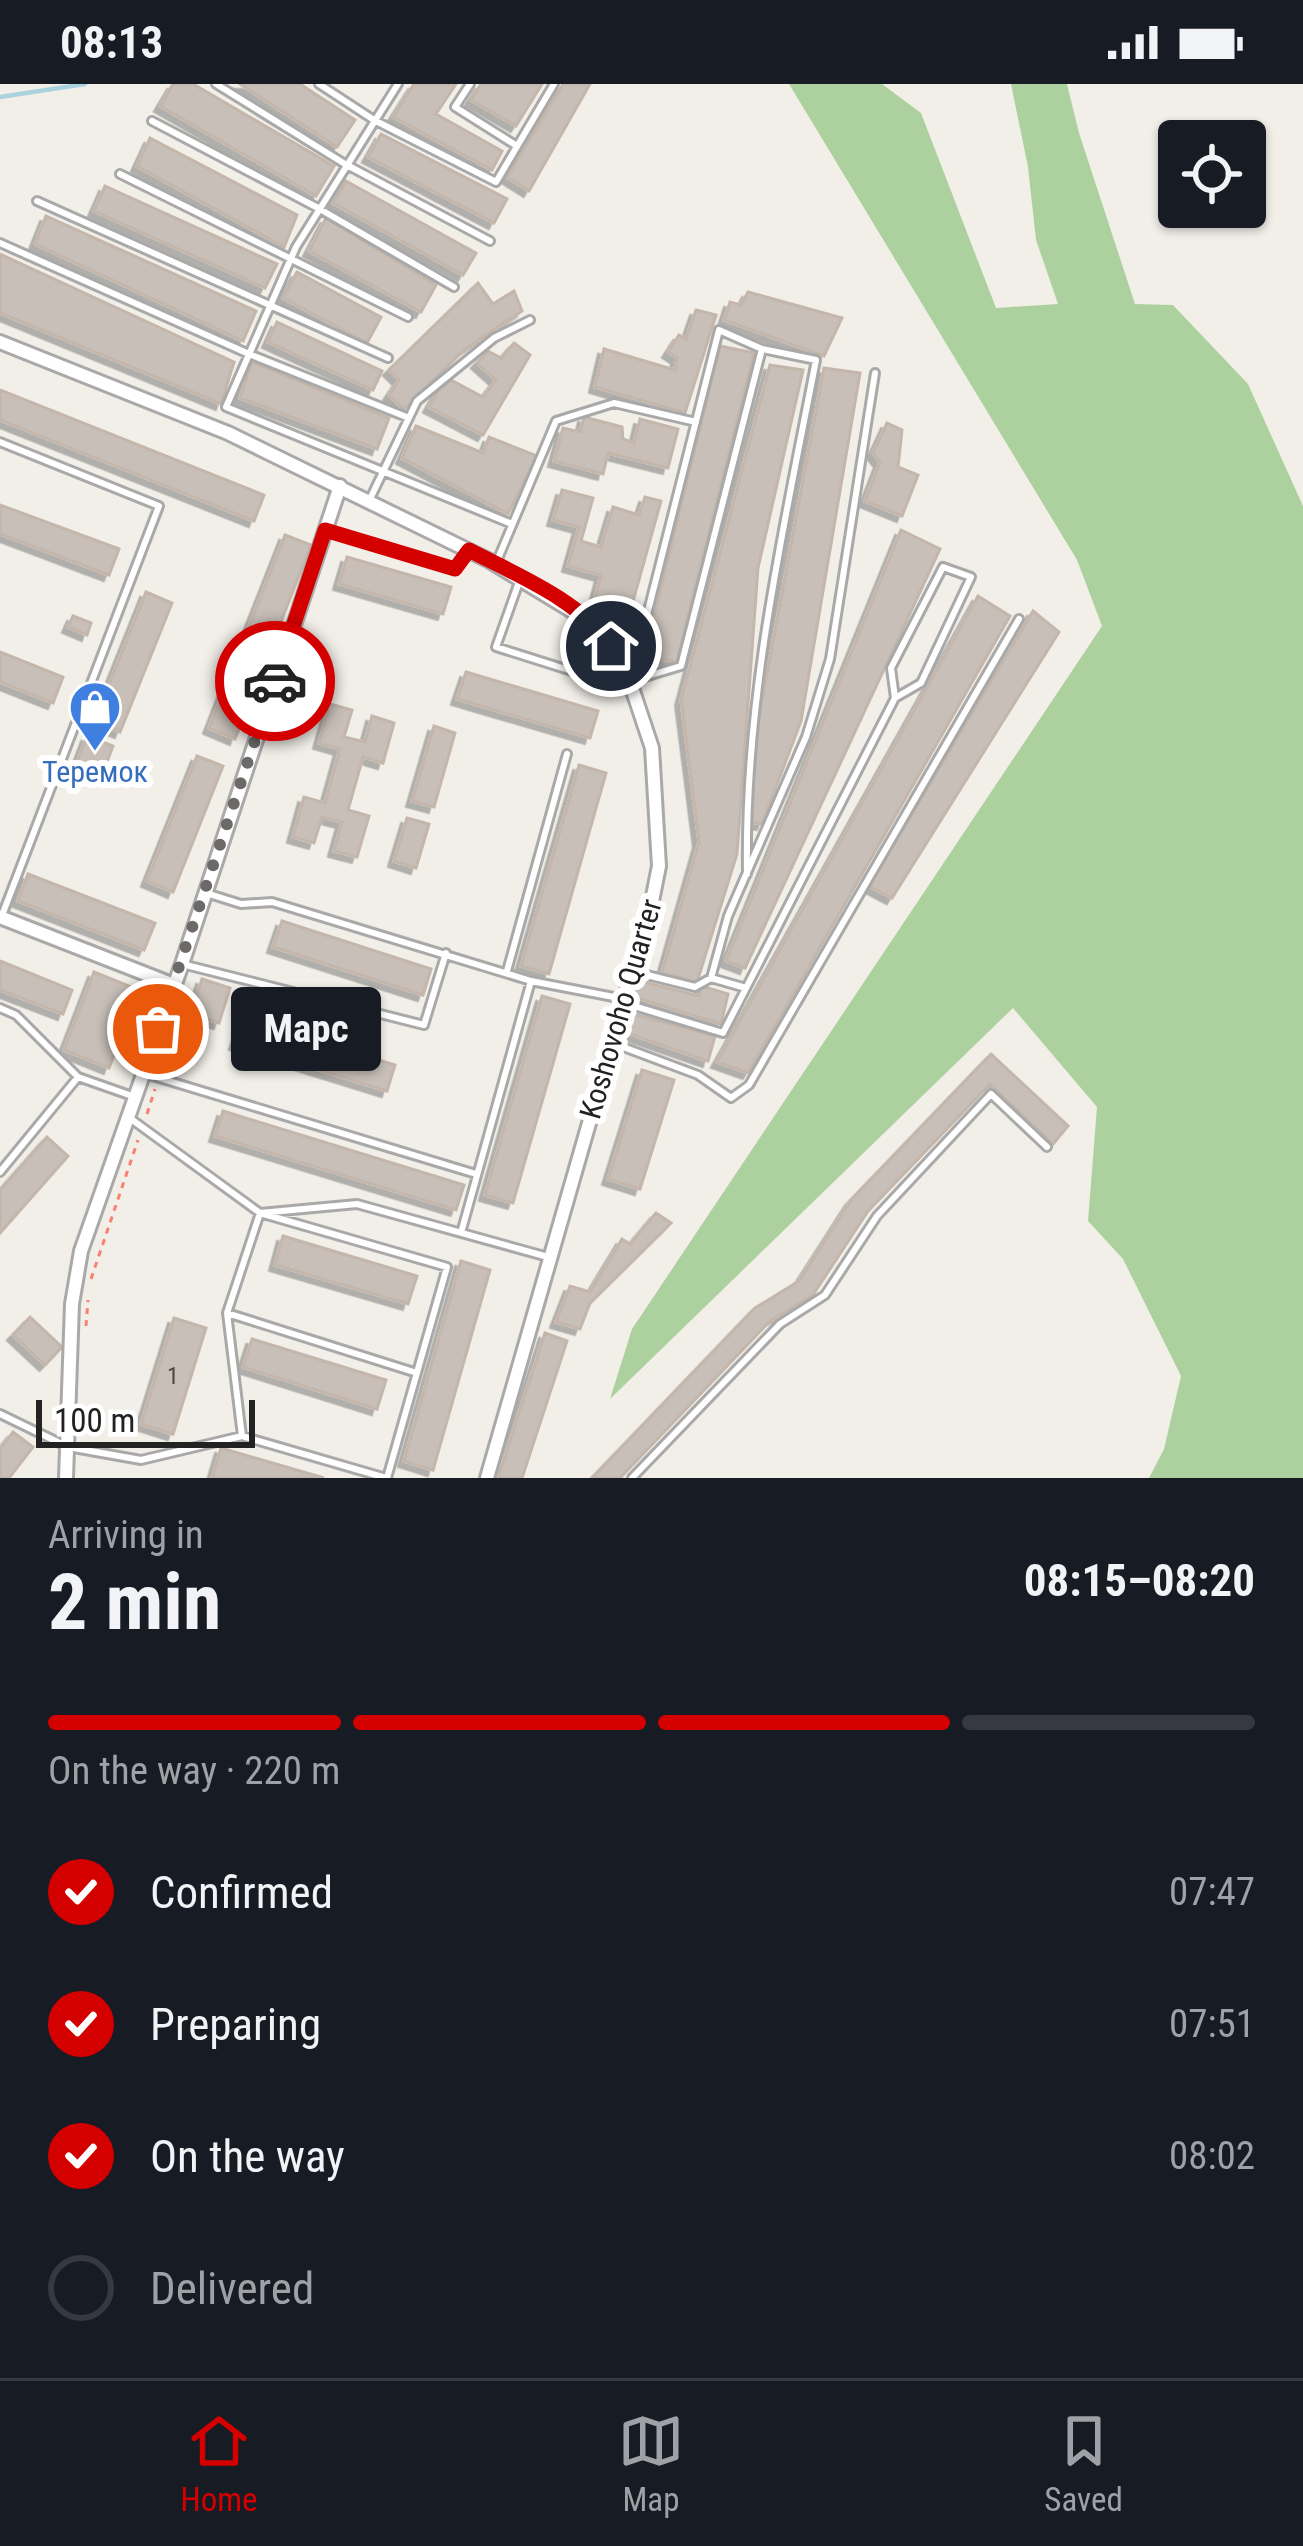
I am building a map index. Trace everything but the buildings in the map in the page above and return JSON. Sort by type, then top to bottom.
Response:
[{"type":"street","name":"Koshovoho Quarter","points":[[0,342],[228,433],[495,564],[598,626],[632,686],[652,748],[659,866],[487,1478]]},
{"type":"street","points":[[66,1478],[72,1304],[81,1251],[182,964],[340,486]]},
{"type":"street","points":[[0,917],[174,985]]},
{"type":"lane","points":[[216,84],[345,164],[490,241]]},
{"type":"lane","points":[[319,84],[374,119],[496,182],[554,84]]},
{"type":"lane","points":[[398,84],[290,259],[226,407],[512,524]]},
{"type":"lane","points":[[470,84],[455,107],[517,146]]},
{"type":"lane","points":[[152,122],[318,208],[454,286]]},
{"type":"lane","points":[[120,174],[408,317]]},
{"type":"lane","points":[[38,201],[388,358]]},
{"type":"lane","points":[[0,243],[249,354],[409,418]]},
{"type":"lane","points":[[369,501],[417,401],[494,338],[530,320]]},
{"type":"lane","points":[[632,686],[719,330],[762,349],[817,360],[759,655],[746,874]]},
{"type":"lane","points":[[520,578],[496,647],[632,686],[681,666],[762,349]]},
{"type":"lane","points":[[711,978],[728,916],[806,736],[830,659],[875,373]]},
{"type":"lane","points":[[495,564],[556,421],[614,403],[696,422]]},
{"type":"lane","points":[[0,442],[159,506],[0,917]]},
{"type":"lane","points":[[325,530],[455,569],[469,550]]},
{"type":"lane","points":[[206,892],[241,904],[272,902],[531,981],[624,1002],[723,1033],[895,698],[921,683],[971,577],[943,567],[891,668],[895,698]]},
{"type":"lane","points":[[612,1042],[698,1075],[731,1098],[749,1085],[1019,619]]},
{"type":"lane","points":[[507,971],[567,754]]},
{"type":"lane","points":[[182,964],[424,1025],[446,953]]},
{"type":"lane","points":[[633,971],[695,987],[711,978],[746,988]]},
{"type":"lane","points":[[461,1233],[531,981]]},
{"type":"lane","points":[[0,1008],[16,1015],[79,1077],[135,1097]]},
{"type":"lane","points":[[142,1073],[476,1174]]},
{"type":"lane","points":[[0,1172],[79,1077]]},
{"type":"lane","points":[[632,1478],[780,1324],[826,1295],[877,1216],[991,1094],[1047,1148]]},
{"type":"lane","points":[[0,1414],[68,1447],[141,1460],[242,1436],[386,1478],[447,1267],[260,1213],[128,1117]]},
{"type":"lane","points":[[260,1213],[357,1204],[549,1258]]},
{"type":"lane","points":[[242,1436],[227,1313],[260,1213]]},
{"type":"lane","points":[[227,1313],[417,1373]]},
{"type":"lane","points":[[0,1434],[9,1422]]},
{"type":"path","points":[[86,1332],[89,1285],[173,1034]]},
{"type":"green space","points":[[789,84],[882,84],[921,113],[996,308],[1058,304],[1036,240],[1028,167],[1011,84],[1067,84],[1135,304],[1173,305],[1248,384],[1303,506],[1303,1478],[1149,1478],[1164,1449],[1181,1376],[1123,1259],[1088,1221],[1097,1107],[1013,1008],[610,1399],[632,1329],[1102,626],[1077,560]]},
{"type":"waterway","points":[[0,97],[85,84]]},
{"type":"way so far","points":[[158,1029],[275,681]]},
{"type":"place","name":"Теремок","points":[[95,753]]},
{"type":"place","name":"Марс","points":[[158,1029]]},
{"type":"route","points":[[275,681],[325,530],[455,569],[469,550],[573,608],[598,626],[611,646]]}]
